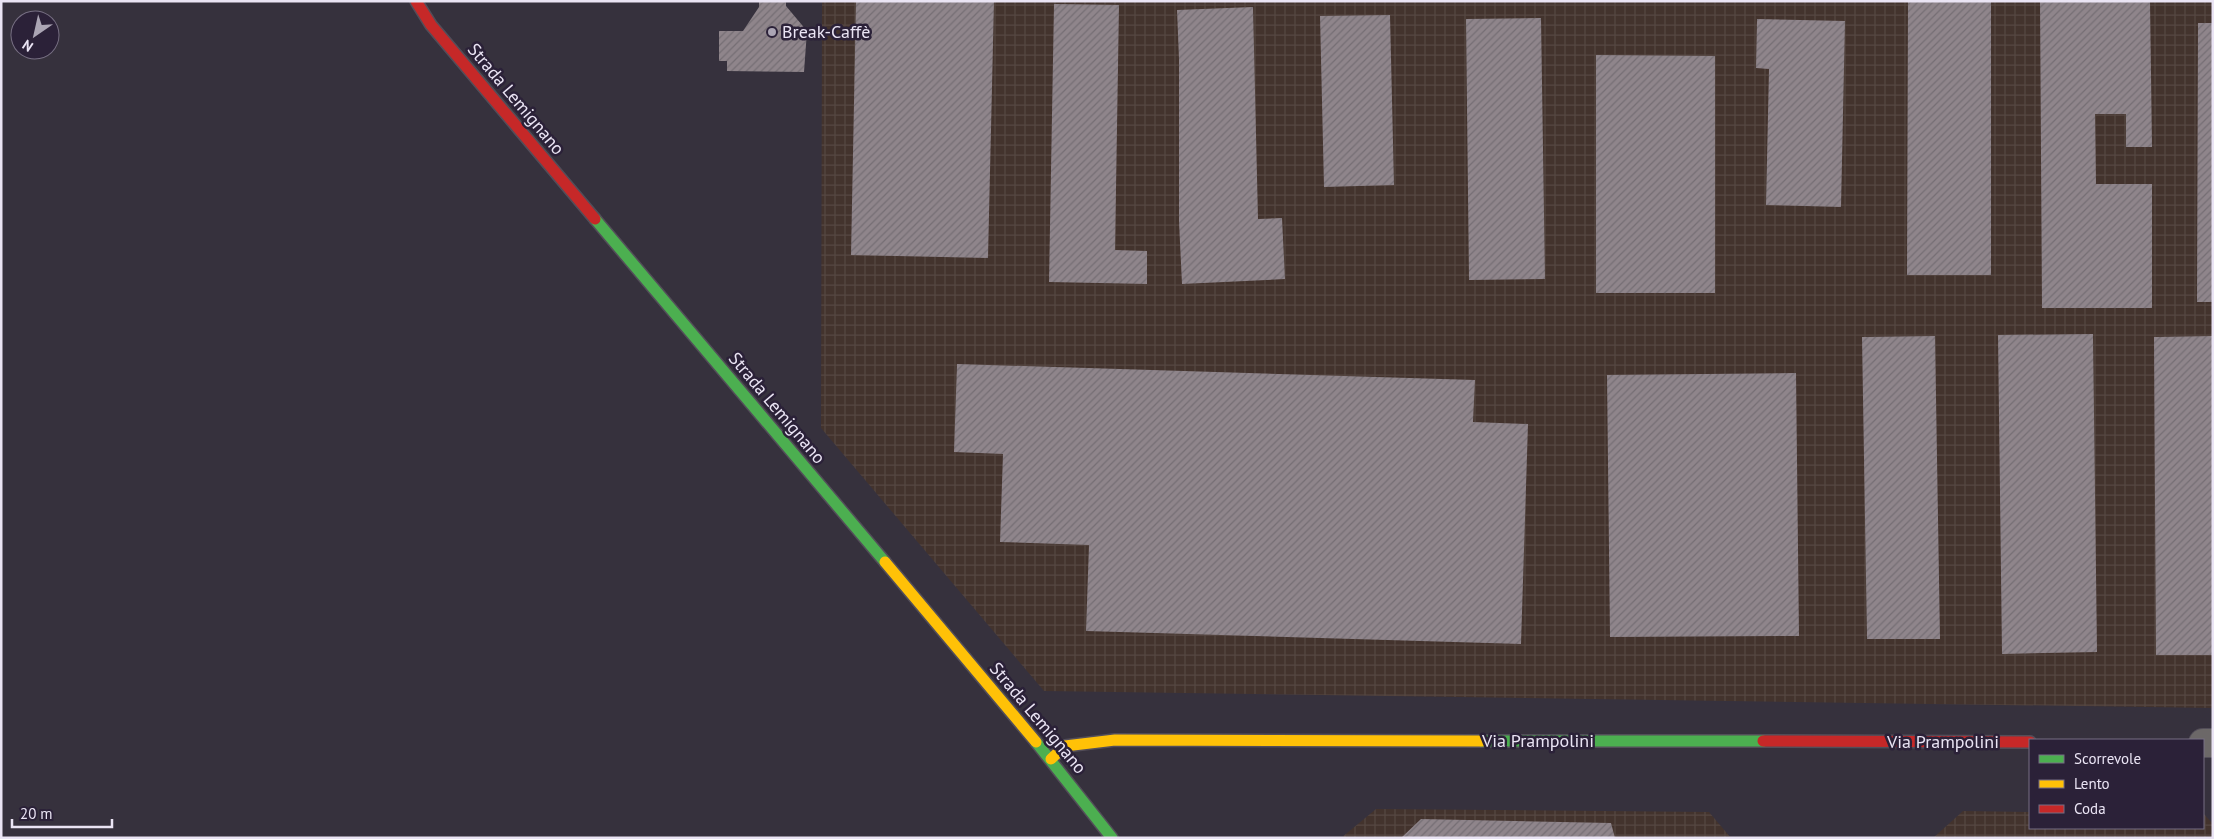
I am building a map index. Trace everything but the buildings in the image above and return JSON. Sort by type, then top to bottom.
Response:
[{"type":"street","name":"Strada Lemignano","points":[[416,1],[431,25],[1050,759],[1112,838]]},
{"type":"street","name":"Via Prampolini","points":[[1050,759],[1065,746],[1115,740],[2029,742]]},
{"type":"shaded area","points":[[822,1],[2213,1],[2213,708],[1044,691],[821,428]]},
{"type":"shaded area","points":[[1376,809],[1709,812],[1731,838],[1341,838]]},
{"type":"shaded area","points":[[1963,811],[2029,812],[2029,829],[2204,829],[2204,814],[2213,824],[2213,838],[1933,838]]},
{"type":"traffic: fast","points":[[595,219],[885,562]]},
{"type":"traffic: fast","points":[[1482,741],[1763,741]]},
{"type":"traffic: fast","points":[[1036,742],[1112,838]]},
{"type":"traffic: slow","points":[[885,562],[1036,742]]},
{"type":"traffic: slow","points":[[1051,759],[1065,746],[1115,740],[1482,741]]},
{"type":"traffic: jam","points":[[416,1],[431,25],[595,219]]},
{"type":"traffic: jam","points":[[1763,741],[2029,742]]},
{"type":"place","name":"Break-Caffè","points":[[772,32]]}]
